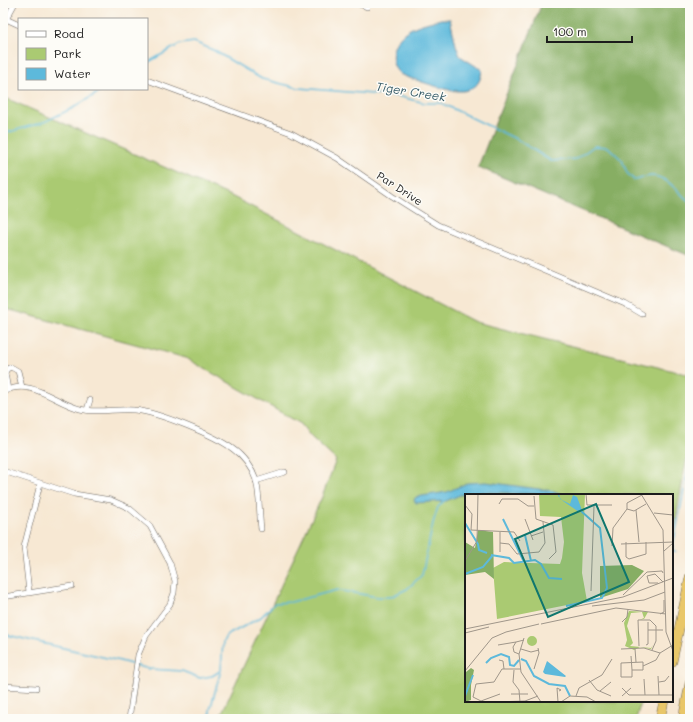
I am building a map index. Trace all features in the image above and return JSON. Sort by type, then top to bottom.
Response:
[{"type":"highway","points":[[673,657],[690,577]]},
{"type":"highway","points":[[683,719],[690,683]]},
{"type":"highway","points":[[660,719],[664,702]]},
{"type":"street","points":[[3,25],[15,3]]},
{"type":"street","points":[[356,3],[367,7]]},
{"type":"street","points":[[6,19],[18,25]]},
{"type":"street","name":"Par Drive","points":[[148,80],[291,133],[337,158],[392,196],[438,225],[625,304],[642,314]]},
{"type":"street","points":[[22,387],[18,371],[11,367],[7,368],[5,373],[5,391],[22,387],[45,393],[74,407],[87,410],[135,410],[152,413],[178,422],[232,448],[245,460],[256,480],[261,529]]},
{"type":"street","points":[[87,410],[90,400]]},
{"type":"street","points":[[3,471],[74,494],[111,500],[133,510],[150,526],[174,573],[175,588],[173,599],[146,636],[138,655],[129,719]]},
{"type":"street","points":[[256,480],[285,472]]},
{"type":"street","points":[[29,592],[24,547],[40,484]]},
{"type":"street","points":[[3,597],[72,586]]},
{"type":"street","points":[[3,686],[36,688]]},
{"type":"green space","points":[[542,3],[690,3],[690,256],[478,167]]},
{"type":"green space","points":[[3,97],[233,197],[475,322],[690,375],[690,440],[673,534],[673,494],[465,494],[465,702],[641,702],[636,719],[219,719],[322,497],[336,460],[311,437],[301,424],[186,358],[3,308]]},
{"type":"water","points":[[441,19],[450,19],[460,56],[482,70],[479,81],[474,87],[467,90],[449,90],[408,78],[399,73],[394,66],[392,56],[393,51],[397,41],[404,33],[422,24]]},
{"type":"water","points":[[486,482],[554,491],[562,494],[483,492],[460,495],[446,501],[416,503],[414,500],[416,497],[447,492],[467,483]]},
{"type":"waterway","name":"Tiger Creek","points":[[148,62],[180,44],[194,42],[213,50],[262,79],[299,88],[397,96],[425,103],[441,103],[518,140],[551,161],[576,159],[594,146],[608,147],[622,160],[627,173],[634,180],[650,176],[658,177],[668,182],[690,202]]},
{"type":"waterway","name":"Tiger Creek","points":[[6,133],[44,122],[73,108],[102,90]]},
{"type":"waterway","name":"Tiger Creek","points":[[673,545],[690,460]]},
{"type":"waterway","points":[[510,492],[516,494]]},
{"type":"waterway","points":[[210,719],[210,710],[221,670],[223,642],[226,636],[261,617],[275,603],[291,602],[337,590],[378,597],[390,597],[407,589],[422,575],[433,523],[438,507],[445,500]]},
{"type":"waterway","points":[[3,634],[149,669],[182,671],[200,678],[212,676],[220,671]]}]
